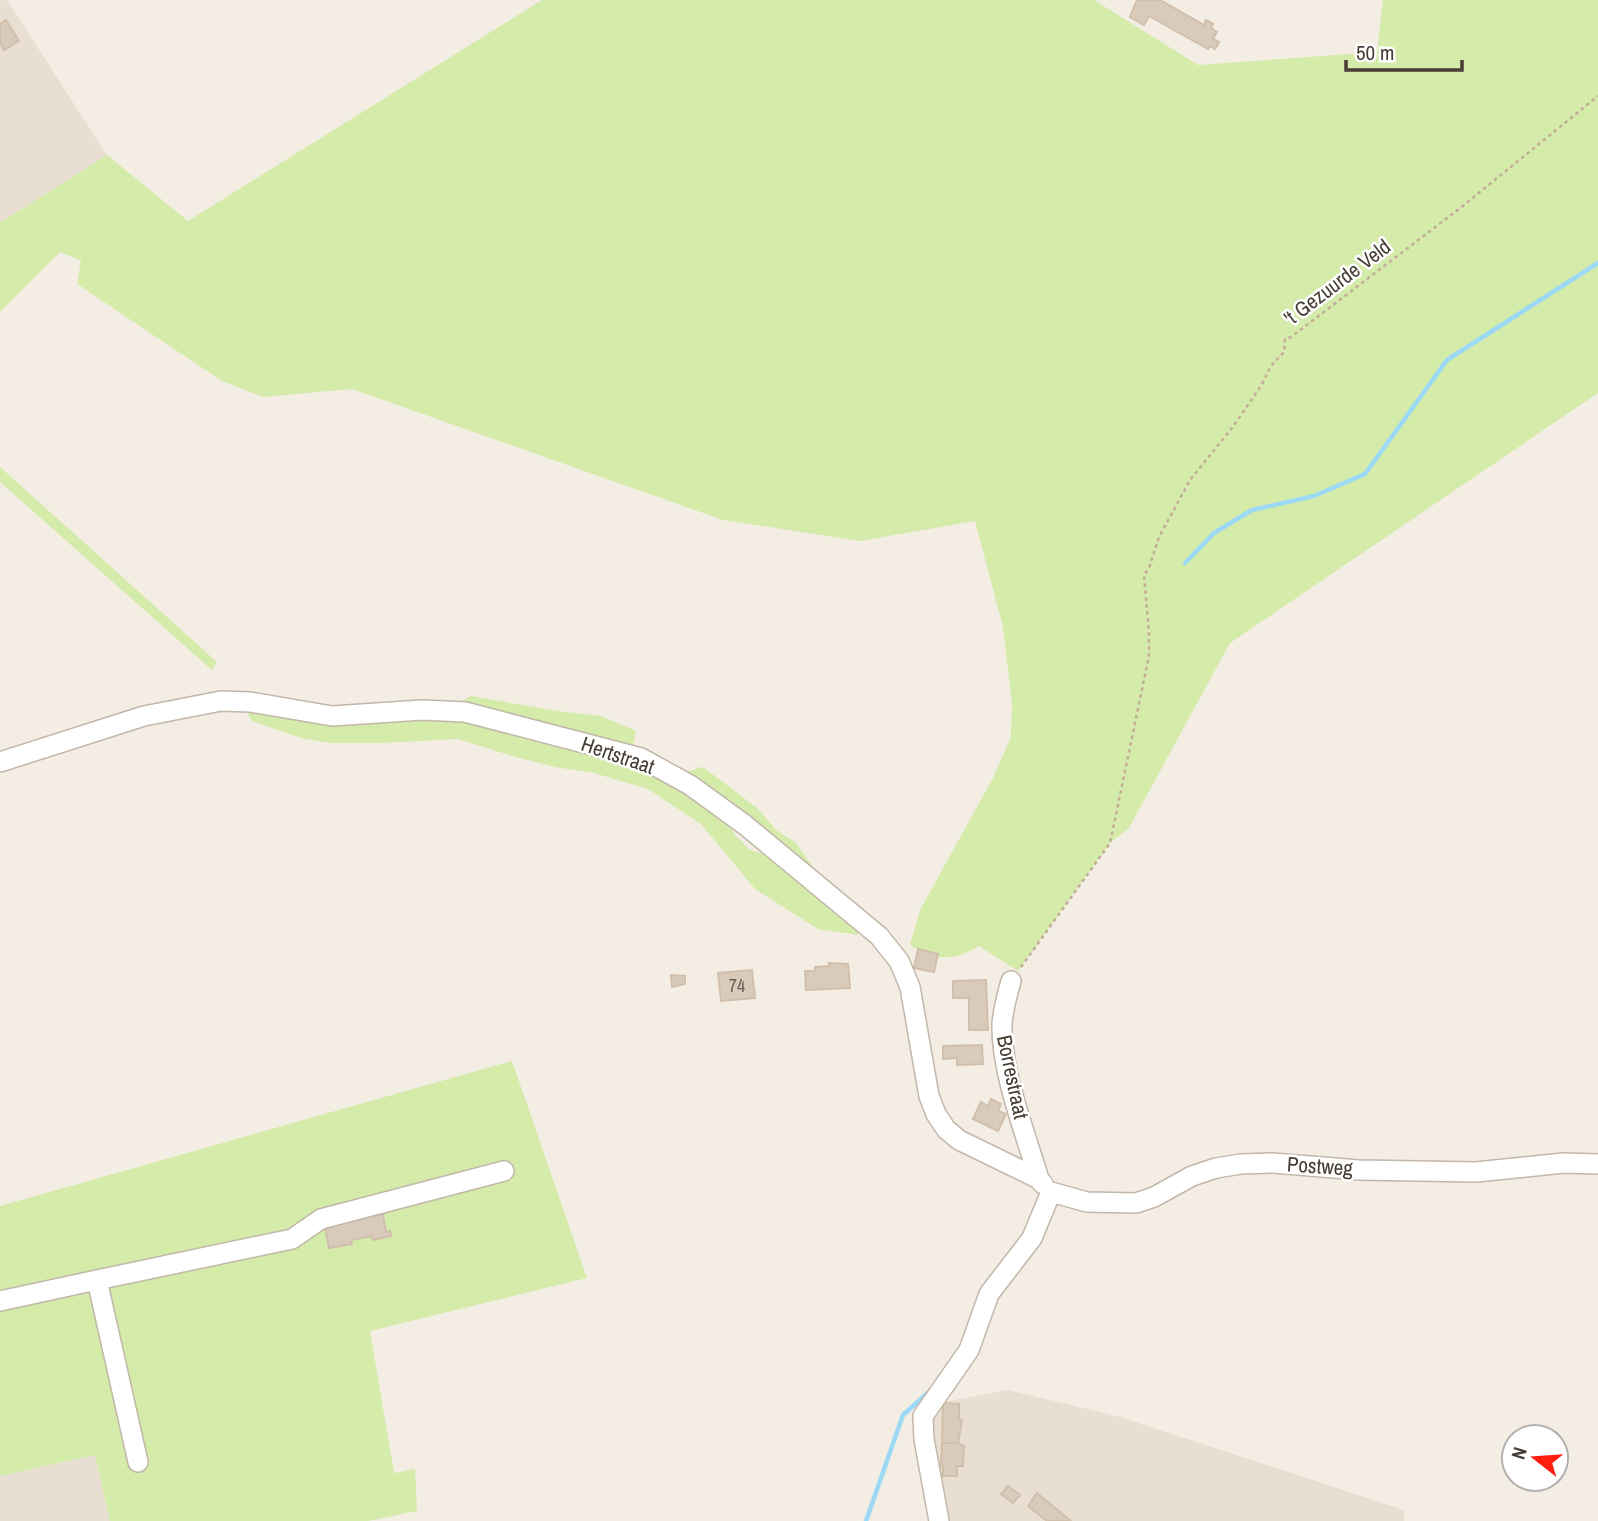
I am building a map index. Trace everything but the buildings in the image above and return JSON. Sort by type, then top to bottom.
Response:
[{"type":"street","name":"Hertstraat","points":[[0,762],[144,716],[221,701],[250,702],[332,716],[422,710],[465,712],[641,758],[691,785],[734,817],[879,936],[899,961],[910,987],[929,1096],[946,1129],[959,1140],[1045,1185]]},
{"type":"street","name":"Borrestraat","points":[[1011,981],[1002,1021],[1007,1069],[1045,1185]]},
{"type":"street","name":"Postweg","points":[[1045,1185],[1087,1202],[1136,1203],[1154,1197],[1192,1176],[1241,1164],[1476,1172],[1564,1164],[1598,1164]]},
{"type":"street","points":[[0,1301],[292,1239],[321,1219],[504,1171]]},
{"type":"street","points":[[939,1521],[924,1439],[923,1416],[969,1350],[989,1294],[1032,1238],[1045,1185]]},
{"type":"street","points":[[97,1280],[138,1462]]},
{"type":"path","name":"'t Gezuurde Veld","points":[[1011,981],[1110,842],[1149,656],[1144,575],[1149,568],[1158,537],[1190,480],[1232,428],[1261,386],[1271,366],[1284,352],[1285,339],[1292,337],[1459,209],[1598,96]]},
{"type":"shaded area","points":[[0,0],[7,0],[107,155],[0,223]]},
{"type":"shaded area","points":[[1008,1390],[1117,1416],[1404,1510],[1404,1521],[943,1521],[939,1506],[934,1417],[943,1402]]},
{"type":"shaded area","points":[[95,1455],[110,1521],[0,1521],[0,1476]]},
{"type":"green space","points":[[542,0],[1094,0],[1198,65],[1377,52],[1383,0],[1598,0],[1598,393],[1230,643],[1129,828],[1110,843],[1018,971],[979,946],[961,955],[936,957],[910,945],[920,910],[993,778],[1011,737],[1012,704],[1003,627],[975,521],[860,541],[723,520],[352,389],[263,397],[222,381],[77,284],[81,261],[60,252],[0,312],[0,223],[107,155],[188,221]]},
{"type":"green space","points":[[0,467],[217,662],[212,670],[0,482]]},
{"type":"green space","points":[[471,696],[601,716],[636,731],[633,745],[618,745],[459,706],[460,702]]},
{"type":"green space","points":[[245,709],[442,714],[646,766],[729,823],[734,834],[750,850],[777,858],[851,922],[859,935],[818,929],[755,889],[701,824],[648,789],[594,773],[512,756],[458,739],[330,743],[301,738],[252,721]]},
{"type":"green space","points":[[703,767],[757,808],[776,830],[796,843],[822,880],[681,773]]},
{"type":"green space","points":[[512,1061],[587,1278],[370,1331],[394,1473],[415,1469],[417,1511],[368,1521],[110,1521],[95,1455],[0,1476],[0,1206]]},
{"type":"waterway","points":[[1185,563],[1214,533],[1252,510],[1314,496],[1365,474],[1447,360],[1598,263]]},
{"type":"waterway","points":[[866,1521],[903,1415],[931,1390]]}]
